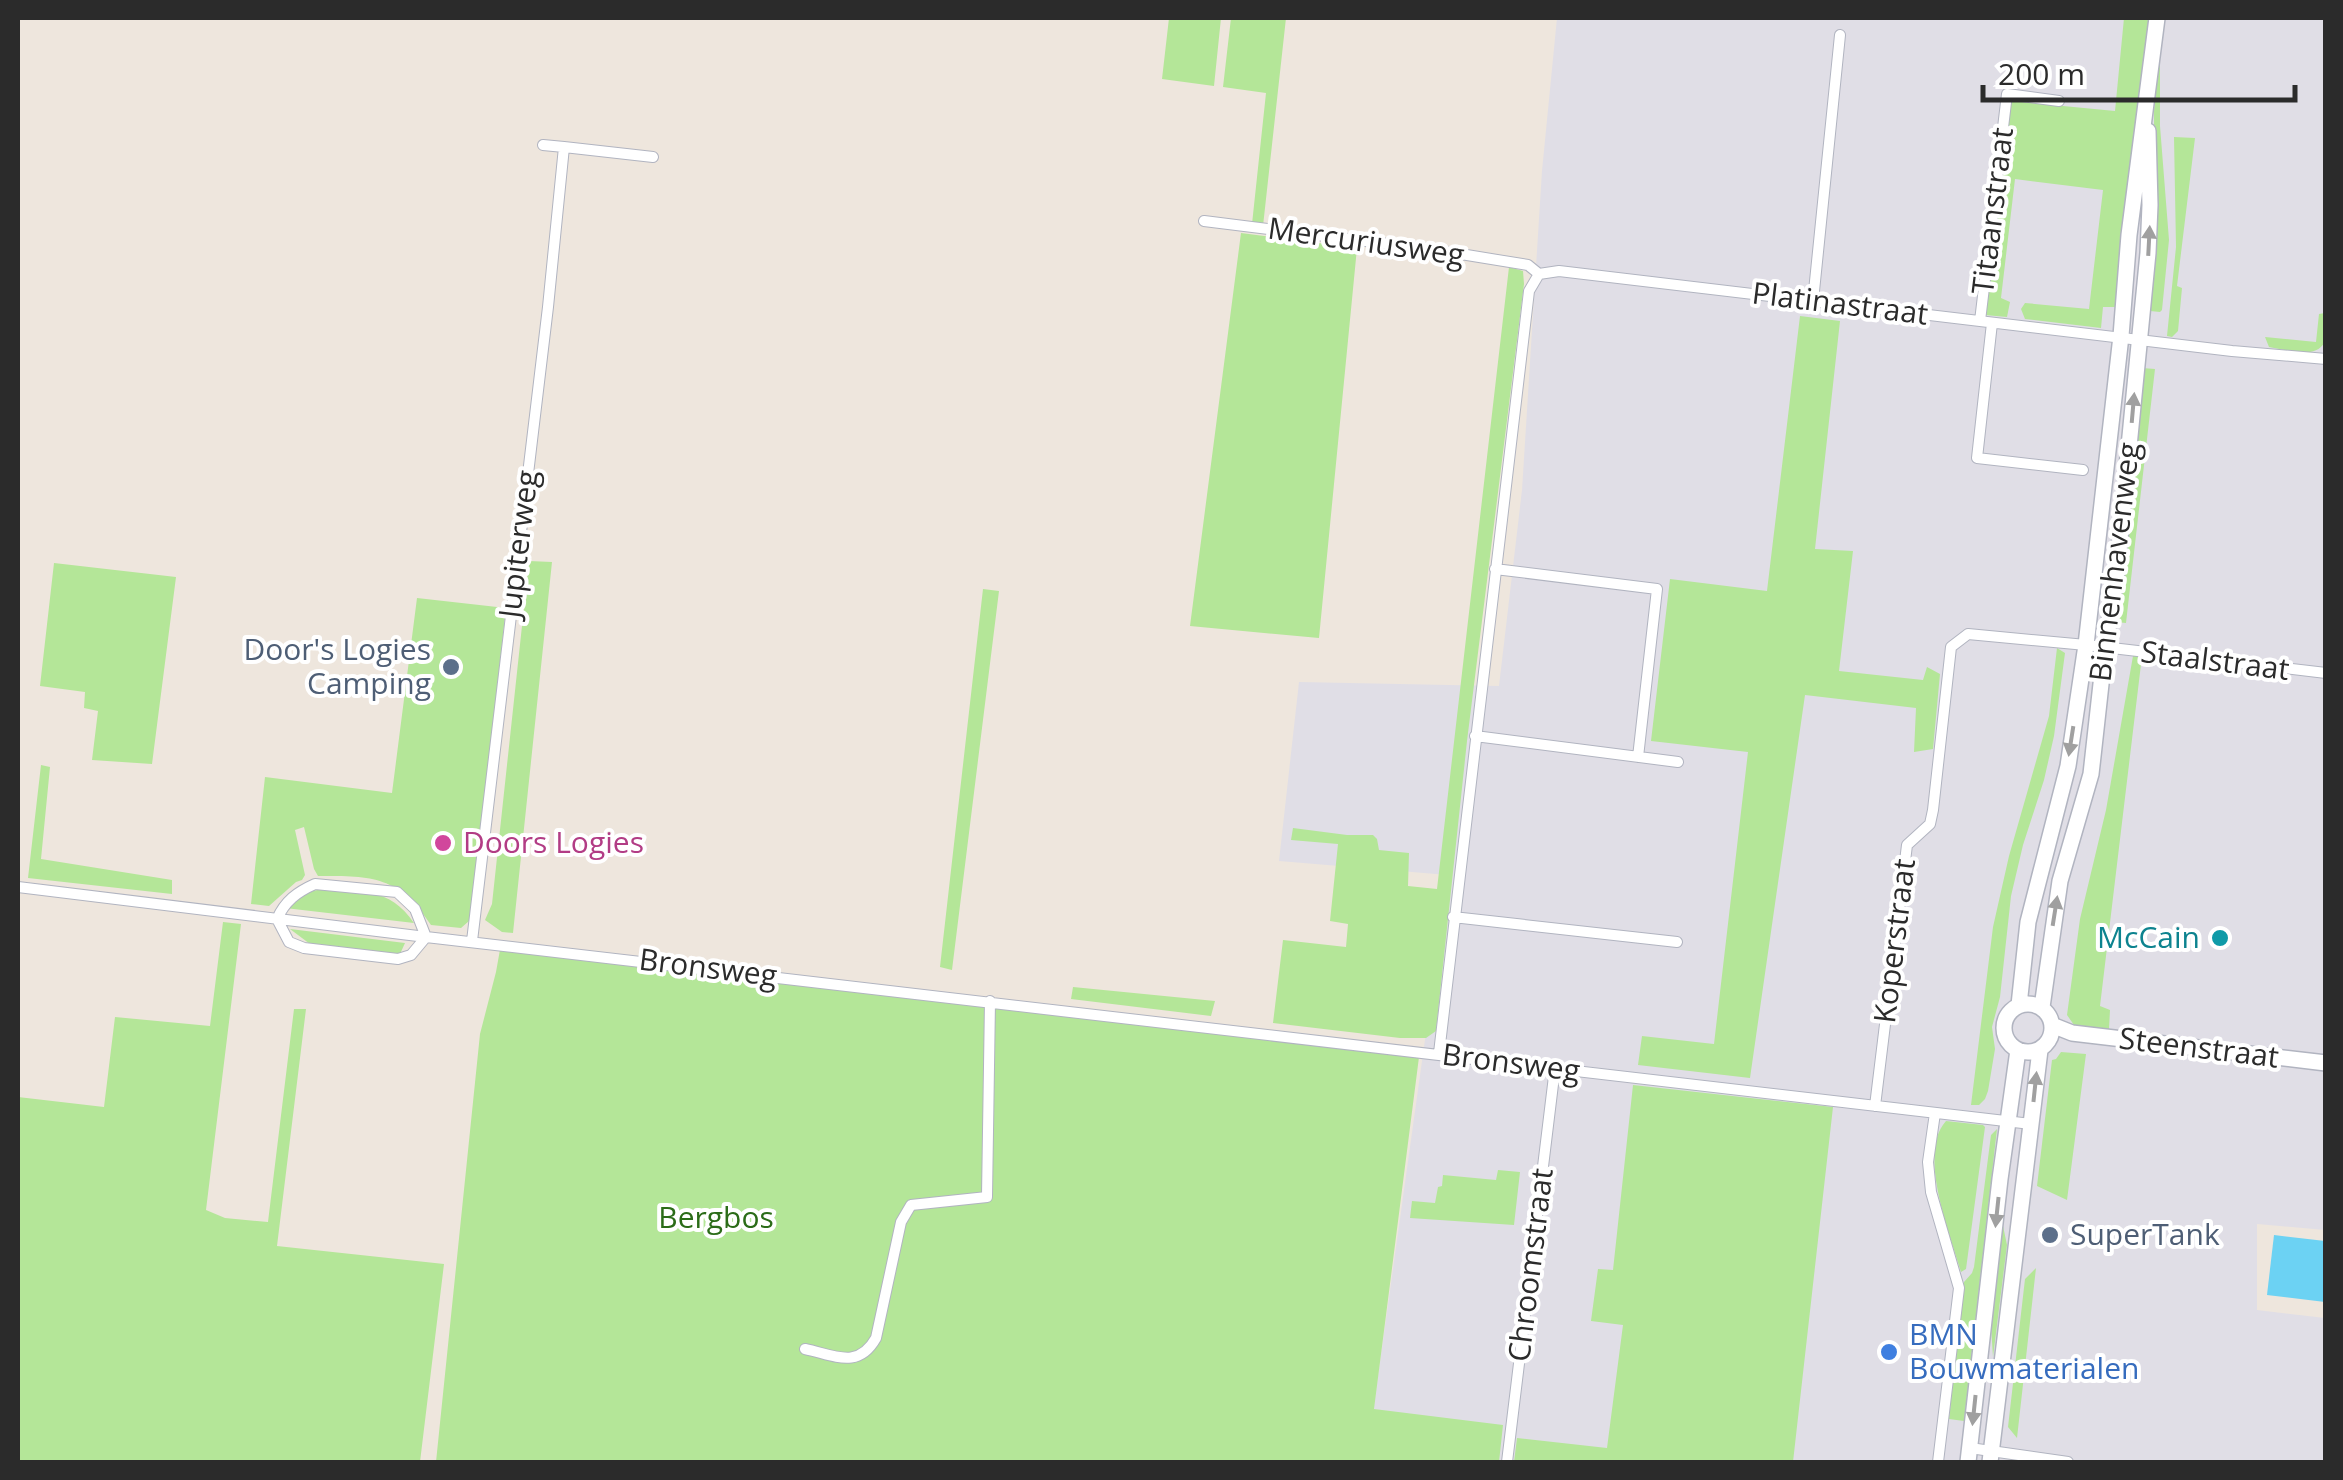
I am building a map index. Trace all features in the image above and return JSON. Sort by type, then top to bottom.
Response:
[{"type":"main road","name":"Binnenhavenweg","points":[[2019,1005],[2028,922],[2068,766],[2086,645],[2122,336],[2129,235],[2157,18]]},
{"type":"main road","name":"Binnenhavenweg","points":[[2042,1008],[2060,881],[2091,774],[2116,579],[2150,205],[2146,112]]},
{"type":"main road","points":[[1990,1457],[2031,1124],[2047,1038],[2049,1015],[2027,1003],[2012,1010],[2004,1026],[2006,1039],[2018,1050],[2027,1052],[2047,1038]]},
{"type":"main road","name":"Steenstraat","points":[[2047,1038],[2072,1033],[2326,1064]]},
{"type":"main road","points":[[1969,1455],[2018,1050]]},
{"type":"street","points":[[1813,300],[1840,35]]},
{"type":"street","name":"Titaanstraat","points":[[2059,101],[2007,94],[1977,458],[2083,470]]},
{"type":"street","points":[[543,145],[654,158]]},
{"type":"street","name":"Jupiterweg","points":[[472,940],[564,147]]},
{"type":"street","name":"Mercuriusweg","points":[[1204,221],[1430,249],[1528,265],[1539,274]]},
{"type":"street","name":"Platinastraat","points":[[1539,274],[1558,271],[2326,359]]},
{"type":"street","points":[[1439,1054],[1529,291],[1539,274]]},
{"type":"street","points":[[1495,570],[1657,589],[1638,757]]},
{"type":"street","name":"Koperstraat","points":[[1875,1106],[1906,844],[1930,824],[1951,648],[1968,634],[2105,648]]},
{"type":"street","name":"Staalstraat","points":[[2105,648],[2326,673]]},
{"type":"street","points":[[1474,736],[1678,762]]},
{"type":"street","points":[[314,884],[383,890],[396,892],[415,909],[426,937],[411,955],[398,960],[304,948],[289,942],[277,919],[298,891],[314,884]]},
{"type":"street","name":"Bronsweg","points":[[18,887],[2031,1124]]},
{"type":"street","points":[[1454,918],[1677,942]]},
{"type":"street","points":[[804,1348],[850,1358],[869,1351],[876,1338],[901,1222],[910,1205],[987,1197],[990,1001]]},
{"type":"street","name":"Chroomstraat","points":[[1508,1462],[1555,1068]]},
{"type":"street","points":[[1935,1113],[1928,1162],[1931,1192],[1959,1288],[1938,1462]]},
{"type":"street","points":[[1969,1455],[2068,1462]]},
{"type":"shaded area","points":[[1557,18],[2325,18],[2325,1230],[2257,1224],[2257,1310],[2325,1318],[2325,1462],[1366,1462],[1448,875],[1279,861],[1299,682],[1499,686],[1522,490],[1542,171]]},
{"type":"green space","points":[[1169,18],[1221,18],[1214,86],[1162,79]]},
{"type":"green space","points":[[1231,18],[1286,18],[1263,226],[1252,224],[1266,93],[1223,87]]},
{"type":"green space","points":[[2124,18],[2149,18],[2120,307],[2103,307],[2101,328],[2025,319],[2021,309],[2025,303],[2089,309],[2103,190],[2015,179],[2001,298],[2010,302],[2007,317],[1985,315],[2011,101],[2115,111]]},
{"type":"green space","points":[[2160,55],[2160,126],[2169,240],[2160,312],[2150,311],[2154,270],[2154,111]]},
{"type":"green space","points":[[2174,137],[2195,138],[2177,286],[2182,288],[2178,331],[2172,337],[2167,336],[2176,247]]},
{"type":"green space","points":[[1241,233],[1357,248],[1319,638],[1190,626]]},
{"type":"green space","points":[[1509,267],[1523,271],[1524,284],[1467,741],[1436,1031],[1426,1038],[1400,1038],[1273,1023],[1283,940],[1346,947],[1348,924],[1330,921],[1338,844],[1291,840],[1293,828],[1373,835],[1379,850],[1409,853],[1408,886],[1437,889]]},
{"type":"green space","points":[[2325,313],[2325,342],[2315,351],[2269,347],[2265,337],[2316,342],[2319,314]]},
{"type":"green space","points":[[1800,316],[1840,321],[1815,549],[1853,551],[1839,671],[1923,680],[1927,667],[1940,674],[1933,749],[1914,752],[1916,708],[1805,695],[1750,1078],[1638,1065],[1642,1036],[1714,1044],[1748,752],[1651,741],[1670,579],[1767,591]]},
{"type":"green space","points":[[2142,368],[2155,369],[2126,623],[2116,622]]},
{"type":"green space","points":[[529,561],[552,562],[513,933],[502,932],[485,920],[492,904]]},
{"type":"green space","points":[[54,563],[176,577],[152,764],[92,760],[98,711],[84,708],[85,692],[40,686]]},
{"type":"green space","points":[[983,589],[999,591],[952,970],[940,967]]},
{"type":"green space","points":[[417,598],[506,608],[469,921],[461,928],[431,925],[407,897],[383,882],[318,876],[304,827],[295,830],[305,875],[302,880],[269,906],[251,904],[265,777],[392,793]]},
{"type":"green space","points":[[2057,648],[2065,653],[2054,736],[2011,896],[2000,997],[1992,1027],[1995,1049],[1988,1091],[1979,1105],[1971,1105],[1993,927],[2049,716]]},
{"type":"green space","points":[[2133,656],[2142,656],[2100,1006],[2110,1010],[2109,1029],[2074,1025],[2067,1015],[2080,919],[2106,810]]},
{"type":"green space","points":[[41,765],[50,767],[41,859],[172,880],[172,894],[28,878]]},
{"type":"green space","points":[[321,889],[361,891],[384,897],[405,911],[414,923],[285,908],[302,894]]},
{"type":"green space","points":[[223,922],[241,924],[206,1210],[225,1218],[268,1222],[294,1009],[306,1009],[277,1246],[444,1264],[420,1462],[18,1462],[18,1097],[104,1107],[115,1017],[210,1026]]},
{"type":"green space","points":[[290,929],[405,943],[400,954],[310,944]]},
{"type":"green space","name":"Bergbos","points":[[501,944],[1419,1057],[1374,1409],[1503,1425],[1499,1462],[436,1462],[480,1034]]},
{"type":"green space","points":[[1073,987],[1215,1001],[1211,1016],[1071,999]]},
{"type":"green space","points":[[2061,1052],[2086,1054],[2067,1200],[2037,1186],[2052,1060]]},
{"type":"green space","points":[[1633,1085],[1833,1107],[1793,1462],[1514,1462],[1517,1438],[1607,1448],[1623,1325],[1591,1321],[1598,1269],[1613,1270]]},
{"type":"green space","points":[[1946,1121],[1985,1127],[1966,1269],[1961,1272],[1935,1173],[1938,1135]]},
{"type":"green space","points":[[1997,1129],[1964,1421],[1949,1419],[1964,1282],[1974,1267],[1991,1135]]},
{"type":"green space","points":[[1498,1170],[1520,1172],[1514,1225],[1410,1218],[1412,1201],[1435,1203],[1443,1175],[1496,1180]]},
{"type":"green space","points":[[2002,1221],[2007,1245],[1993,1357],[1990,1310]]},
{"type":"green space","points":[[2036,1268],[2017,1438],[2008,1427],[2025,1279]]},
{"type":"water","points":[[2274,1235],[2325,1241],[2325,1302],[2267,1295]]},
{"type":"place","name":"Door's Logies Camping","points":[[451,667]]},
{"type":"place","name":"Doors Logies","points":[[443,843]]},
{"type":"place","name":"McCain","points":[[2220,938]]},
{"type":"place","name":"SuperTank","points":[[2050,1235]]},
{"type":"place","name":"BMN Bouwmaterialen","points":[[1889,1352]]}]
